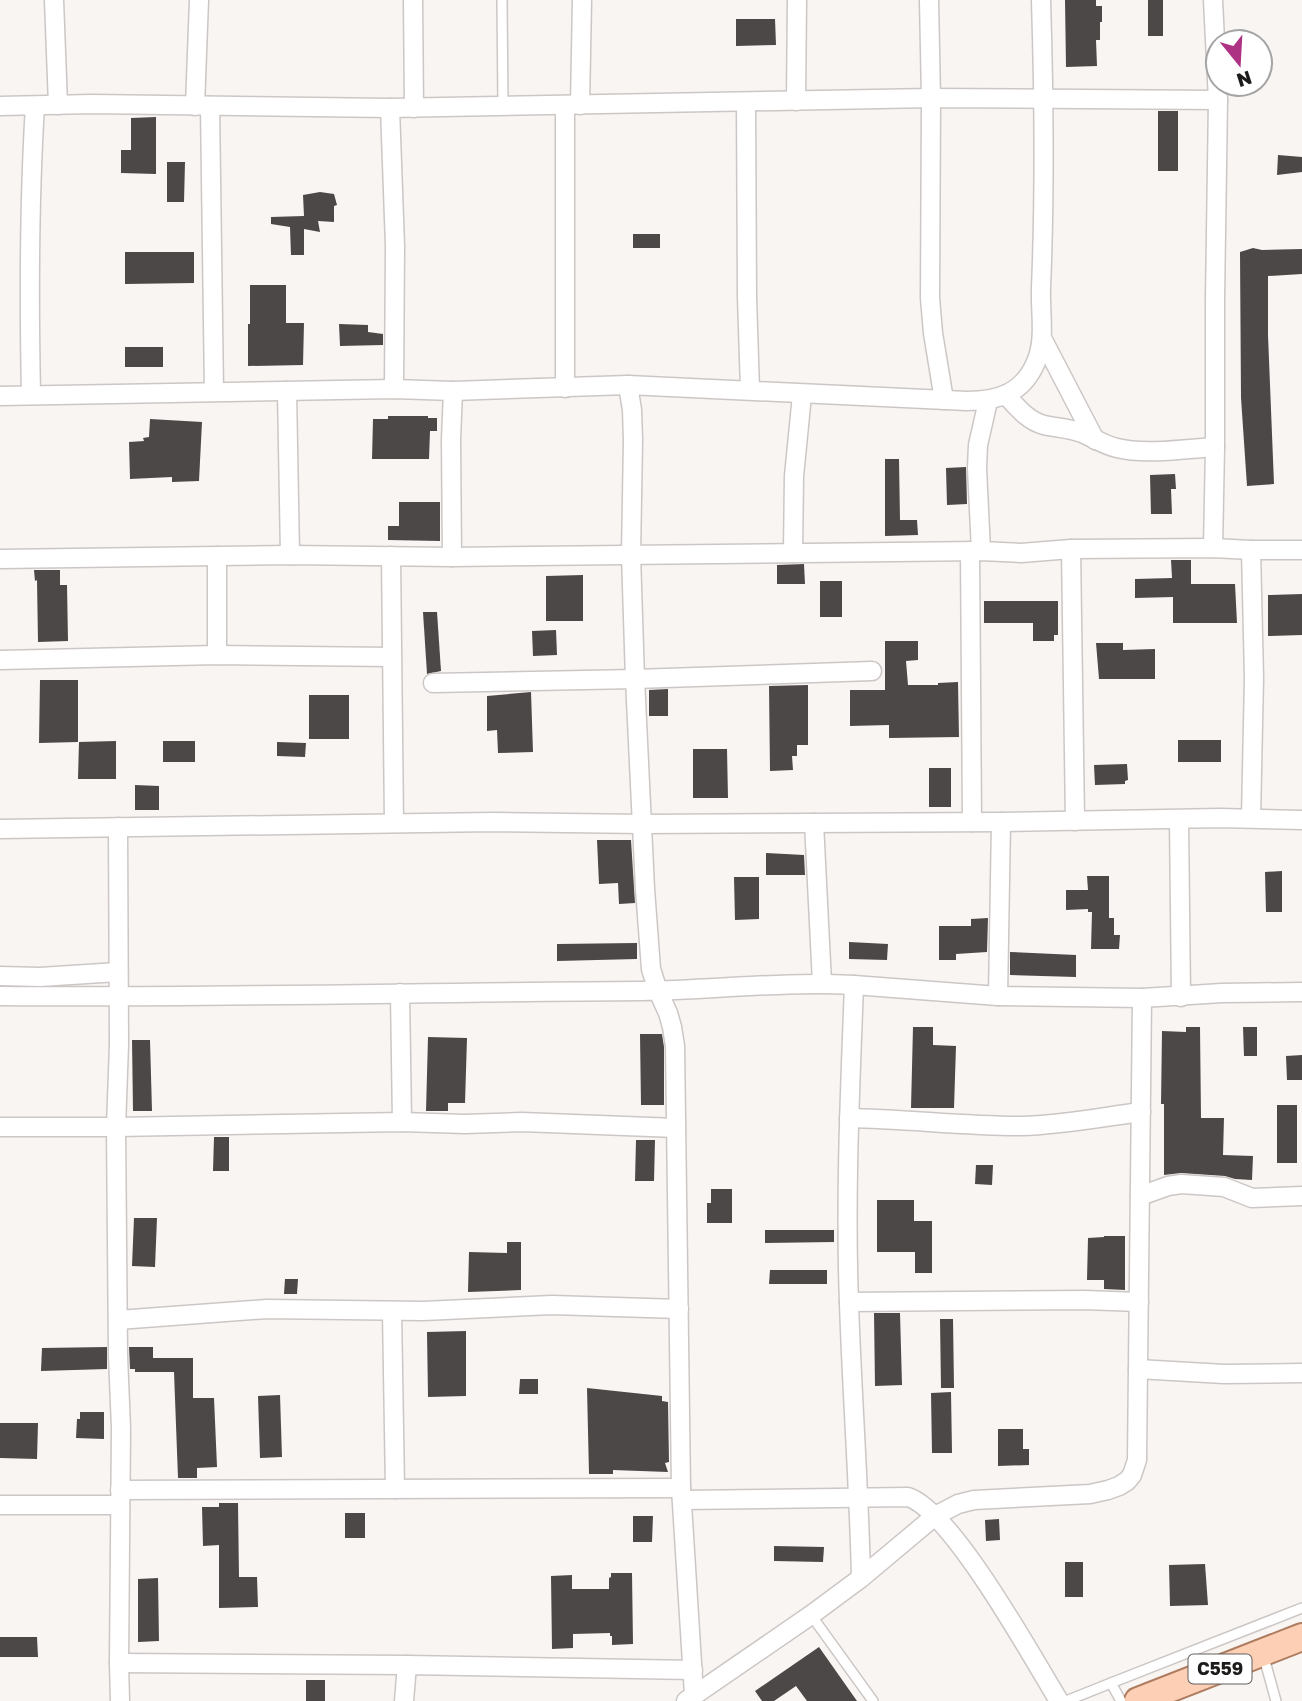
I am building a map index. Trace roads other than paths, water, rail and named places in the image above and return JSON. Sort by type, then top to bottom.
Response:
[{"type":"main road","name":"C559","points":[[1138,1701],[1302,1637]]},
{"type":"street","points":[[54,0],[58,105]]},
{"type":"street","points":[[199,0],[214,392]]},
{"type":"street","points":[[413,0],[415,108]]},
{"type":"street","points":[[565,388],[573,105],[582,0]]},
{"type":"street","points":[[796,102],[797,0]]},
{"type":"street","points":[[929,0],[930,298],[944,400]]},
{"type":"street","points":[[0,396],[394,389],[453,391],[628,385],[944,400],[988,401],[1006,395],[1021,385],[1030,373],[1037,361],[1042,338],[1045,99],[1041,0]]},
{"type":"street","points":[[1213,0],[1218,100],[1213,548]]},
{"type":"street","points":[[0,106],[415,108],[931,99],[1218,100]]},
{"type":"street","points":[[746,102],[750,390]]},
{"type":"street","points":[[31,395],[31,190],[35,106]]},
{"type":"street","points":[[390,108],[395,246],[394,389]]},
{"type":"street","points":[[1042,338],[1095,440]]},
{"type":"street","points":[[628,385],[632,410],[631,555],[645,889],[651,969],[673,1027],[675,1046],[682,1494],[693,1670],[690,1698]]},
{"type":"street","points":[[287,391],[290,555]]},
{"type":"street","points":[[452,557],[453,391]]},
{"type":"street","points":[[793,553],[794,476],[802,395]]},
{"type":"street","points":[[1006,395],[1034,422],[1083,433],[1120,449],[1139,451],[1215,447]]},
{"type":"street","points":[[972,822],[977,468],[978,445],[988,401]]},
{"type":"street","points":[[0,559],[290,555],[452,557],[976,551],[1021,553],[1071,549],[1213,548],[1302,550]]},
{"type":"street","points":[[1071,549],[1075,821]]},
{"type":"street","points":[[1251,550],[1254,678],[1251,818]]},
{"type":"street","points":[[217,556],[217,655]]},
{"type":"street","points":[[391,556],[394,824]]},
{"type":"street","points":[[0,660],[217,655],[392,657]]},
{"type":"street","points":[[433,683],[635,680],[872,671]]},
{"type":"street","points":[[0,829],[493,822],[643,824],[1251,818],[1302,820]]},
{"type":"street","points":[[1179,820],[1181,997]]},
{"type":"street","points":[[998,996],[1001,822]]},
{"type":"street","points":[[814,823],[822,983]]},
{"type":"street","points":[[118,827],[119,1044],[116,1127],[121,1428],[120,1701]]},
{"type":"street","points":[[0,976],[40,977],[118,972]]},
{"type":"street","points":[[0,996],[658,990],[822,983],[998,996],[1142,998],[1302,992]]},
{"type":"street","points":[[854,985],[849,1118],[849,1301],[861,1578]]},
{"type":"street","points":[[400,993],[402,1122]]},
{"type":"street","points":[[690,1698],[861,1578],[935,1516],[958,1504],[974,1500],[1090,1494],[1119,1486],[1127,1482],[1132,1475],[1137,1460],[1142,998]]},
{"type":"street","points":[[849,1118],[1024,1126],[1141,1112]]},
{"type":"street","points":[[0,1127],[522,1122],[676,1128]]},
{"type":"street","points":[[1140,1196],[1181,1184],[1224,1187],[1252,1198],[1302,1196]]},
{"type":"street","points":[[849,1301],[1139,1301]]},
{"type":"street","points":[[118,1320],[267,1309],[423,1311],[552,1305],[679,1308]]},
{"type":"street","points":[[392,1311],[395,1489]]},
{"type":"street","points":[[1138,1369],[1224,1374],[1302,1373]]},
{"type":"street","points":[[0,1505],[120,1498],[395,1489],[908,1497],[921,1503],[958,1543],[995,1595],[1059,1701]]},
{"type":"street","points":[[119,1663],[693,1670]]},
{"type":"street","points":[[404,1701],[407,1665]]},
{"type":"lane","points":[[502,0],[503,106]]},
{"type":"lane","points":[[1066,1701],[1302,1608]]},
{"type":"lane","points":[[811,1615],[873,1701]]},
{"type":"lane","points":[[1262,1653],[1276,1701]]},
{"type":"lane","points":[[1111,1683],[1121,1701]]}]
